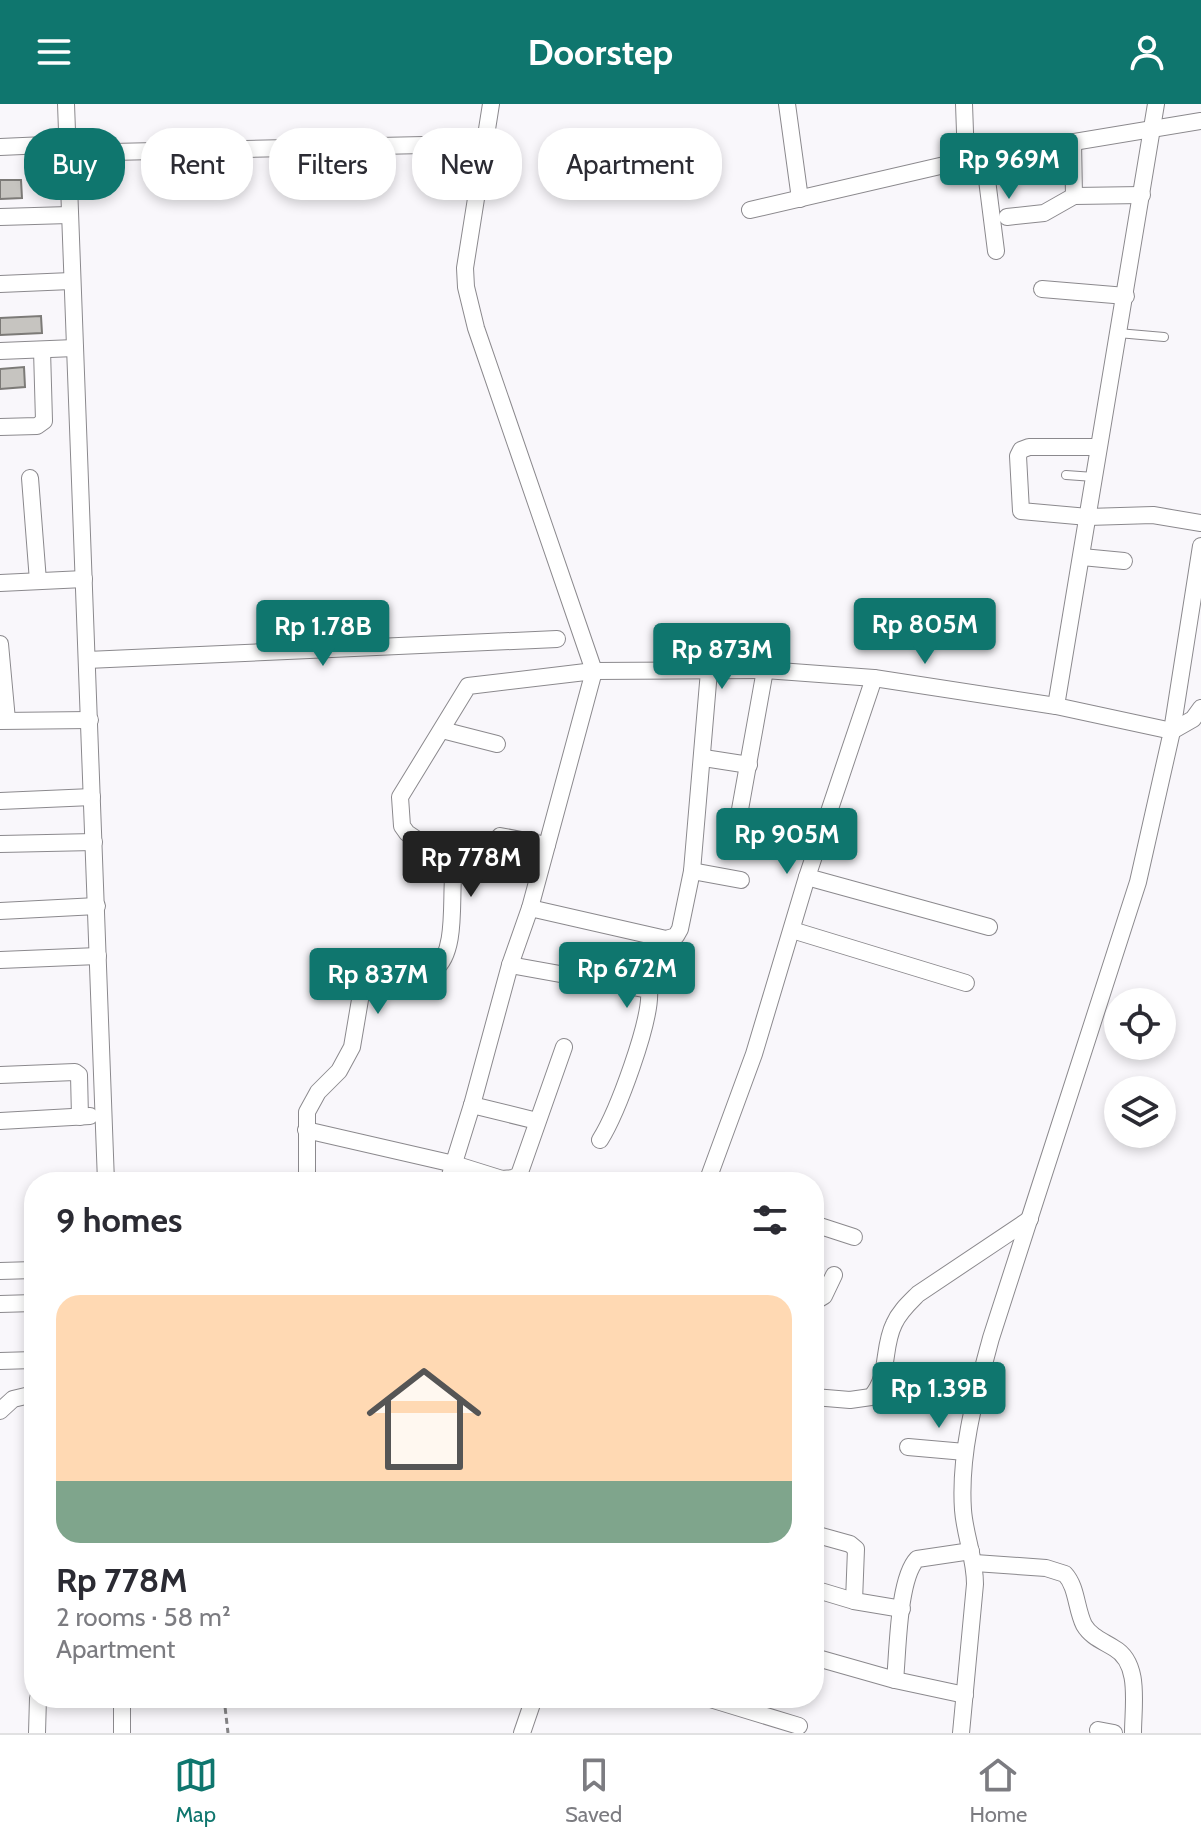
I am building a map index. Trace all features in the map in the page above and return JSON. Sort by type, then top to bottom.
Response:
[{"type":"street","points":[[66,104],[67,128]]},
{"type":"street","points":[[451,1172],[510,965],[530,908],[594,671],[476,328],[466,287],[465,268],[491,104]]},
{"type":"street","points":[[787,104],[800,199]]},
{"type":"street","points":[[964,104],[966,160]]},
{"type":"street","points":[[1056,706],[1156,104]]},
{"type":"street","points":[[750,210],[984,156],[1201,121]]},
{"type":"street","points":[[1073,142],[1074,196]]},
{"type":"street","points":[[125,148],[412,145]]},
{"type":"street","points":[[0,147],[24,147]]},
{"type":"street","points":[[984,156],[996,251]]},
{"type":"street","points":[[1007,217],[1044,213],[1074,196],[1142,195]]},
{"type":"street","points":[[69,200],[106,1172]]},
{"type":"street","points":[[0,217],[69,215]]},
{"type":"street","points":[[0,284],[71,281]]},
{"type":"street","points":[[1042,289],[1126,296]]},
{"type":"street","points":[[0,351],[75,348]]},
{"type":"street","points":[[0,427],[37,426],[44,421],[42,350]]},
{"type":"street","points":[[1098,447],[1029,447],[1021,450],[1018,456],[1021,511],[1088,517],[1153,515],[1201,523]]},
{"type":"street","points":[[30,478],[38,581]]},
{"type":"street","points":[[961,1733],[975,1584],[973,1557],[963,1514],[965,1452],[977,1390],[1138,882],[1172,731],[1201,546]]},
{"type":"street","points":[[1082,557],[1124,561]]},
{"type":"street","points":[[0,583],[84,579]]},
{"type":"street","points":[[87,660],[557,639]]},
{"type":"street","points":[[0,644],[4,720],[90,720]]},
{"type":"street","points":[[307,1172],[307,1112],[339,1071],[352,1047],[366,977],[379,969],[429,970],[440,965],[446,956],[453,879],[450,868],[437,852],[407,833],[399,820],[400,797],[454,706],[472,684],[594,671],[765,670],[863,677],[1056,706],[1172,731],[1193,719],[1201,708]]},
{"type":"street","points":[[734,843],[765,670]]},
{"type":"street","points":[[530,908],[669,939],[676,936],[692,871],[709,671]]},
{"type":"street","points":[[711,1172],[754,1054],[863,677]]},
{"type":"street","points":[[442,730],[497,744]]},
{"type":"street","points":[[704,758],[749,765]]},
{"type":"street","points":[[0,801],[92,797]]},
{"type":"street","points":[[500,836],[547,845]]},
{"type":"street","points":[[0,844],[94,842]]},
{"type":"street","points":[[692,871],[741,880]]},
{"type":"street","points":[[807,877],[989,927]]},
{"type":"street","points":[[0,911],[97,906]]},
{"type":"street","points":[[792,930],[966,983]]},
{"type":"street","points":[[0,960],[98,956]]},
{"type":"street","points":[[510,965],[649,990],[644,1030],[617,1108],[600,1140]]},
{"type":"street","points":[[519,1172],[564,1047]]},
{"type":"street","points":[[0,1075],[75,1072],[79,1075],[80,1117]]},
{"type":"street","points":[[472,1105],[537,1121]]},
{"type":"street","points":[[0,1121],[103,1116]]},
{"type":"street","points":[[306,1130],[480,1172]]},
{"type":"street","points":[[824,1398],[850,1400],[871,1397],[883,1381],[890,1335],[904,1308],[918,1294],[1030,1219]]},
{"type":"street","points":[[824,1227],[854,1237]]},
{"type":"street","points":[[0,1271],[24,1270]]},
{"type":"street","points":[[824,1296],[834,1275]]},
{"type":"street","points":[[0,1304],[24,1303]]},
{"type":"street","points":[[0,1361],[24,1360]]},
{"type":"street","points":[[0,1411],[13,1399],[24,1396]]},
{"type":"street","points":[[908,1447],[965,1452]]},
{"type":"street","points":[[824,1537],[850,1544],[856,1549],[854,1601]]},
{"type":"street","points":[[895,1680],[904,1583],[917,1559],[973,1557],[1046,1568],[1065,1574],[1089,1632],[1118,1650],[1129,1661],[1133,1733]]},
{"type":"street","points":[[824,1592],[854,1601],[902,1609]]},
{"type":"street","points":[[824,1660],[965,1695]]},
{"type":"street","points":[[37,1733],[38,1708]]},
{"type":"street","points":[[122,1708],[122,1733]]},
{"type":"street","points":[[526,1732],[532,1708]]},
{"type":"street","points":[[740,1708],[799,1726]]},
{"type":"lane","points":[[1118,333],[1164,337]]},
{"type":"lane","points":[[1066,475],[1094,477]]},
{"type":"path","points":[[225,1708],[228,1733]]},
{"type":"building","points":[[0,180],[21,180],[22,198],[0,199]]},
{"type":"building","points":[[41,316],[42,333],[0,335],[0,318]]},
{"type":"building","points":[[24,367],[25,387],[0,389],[0,369]]}]
